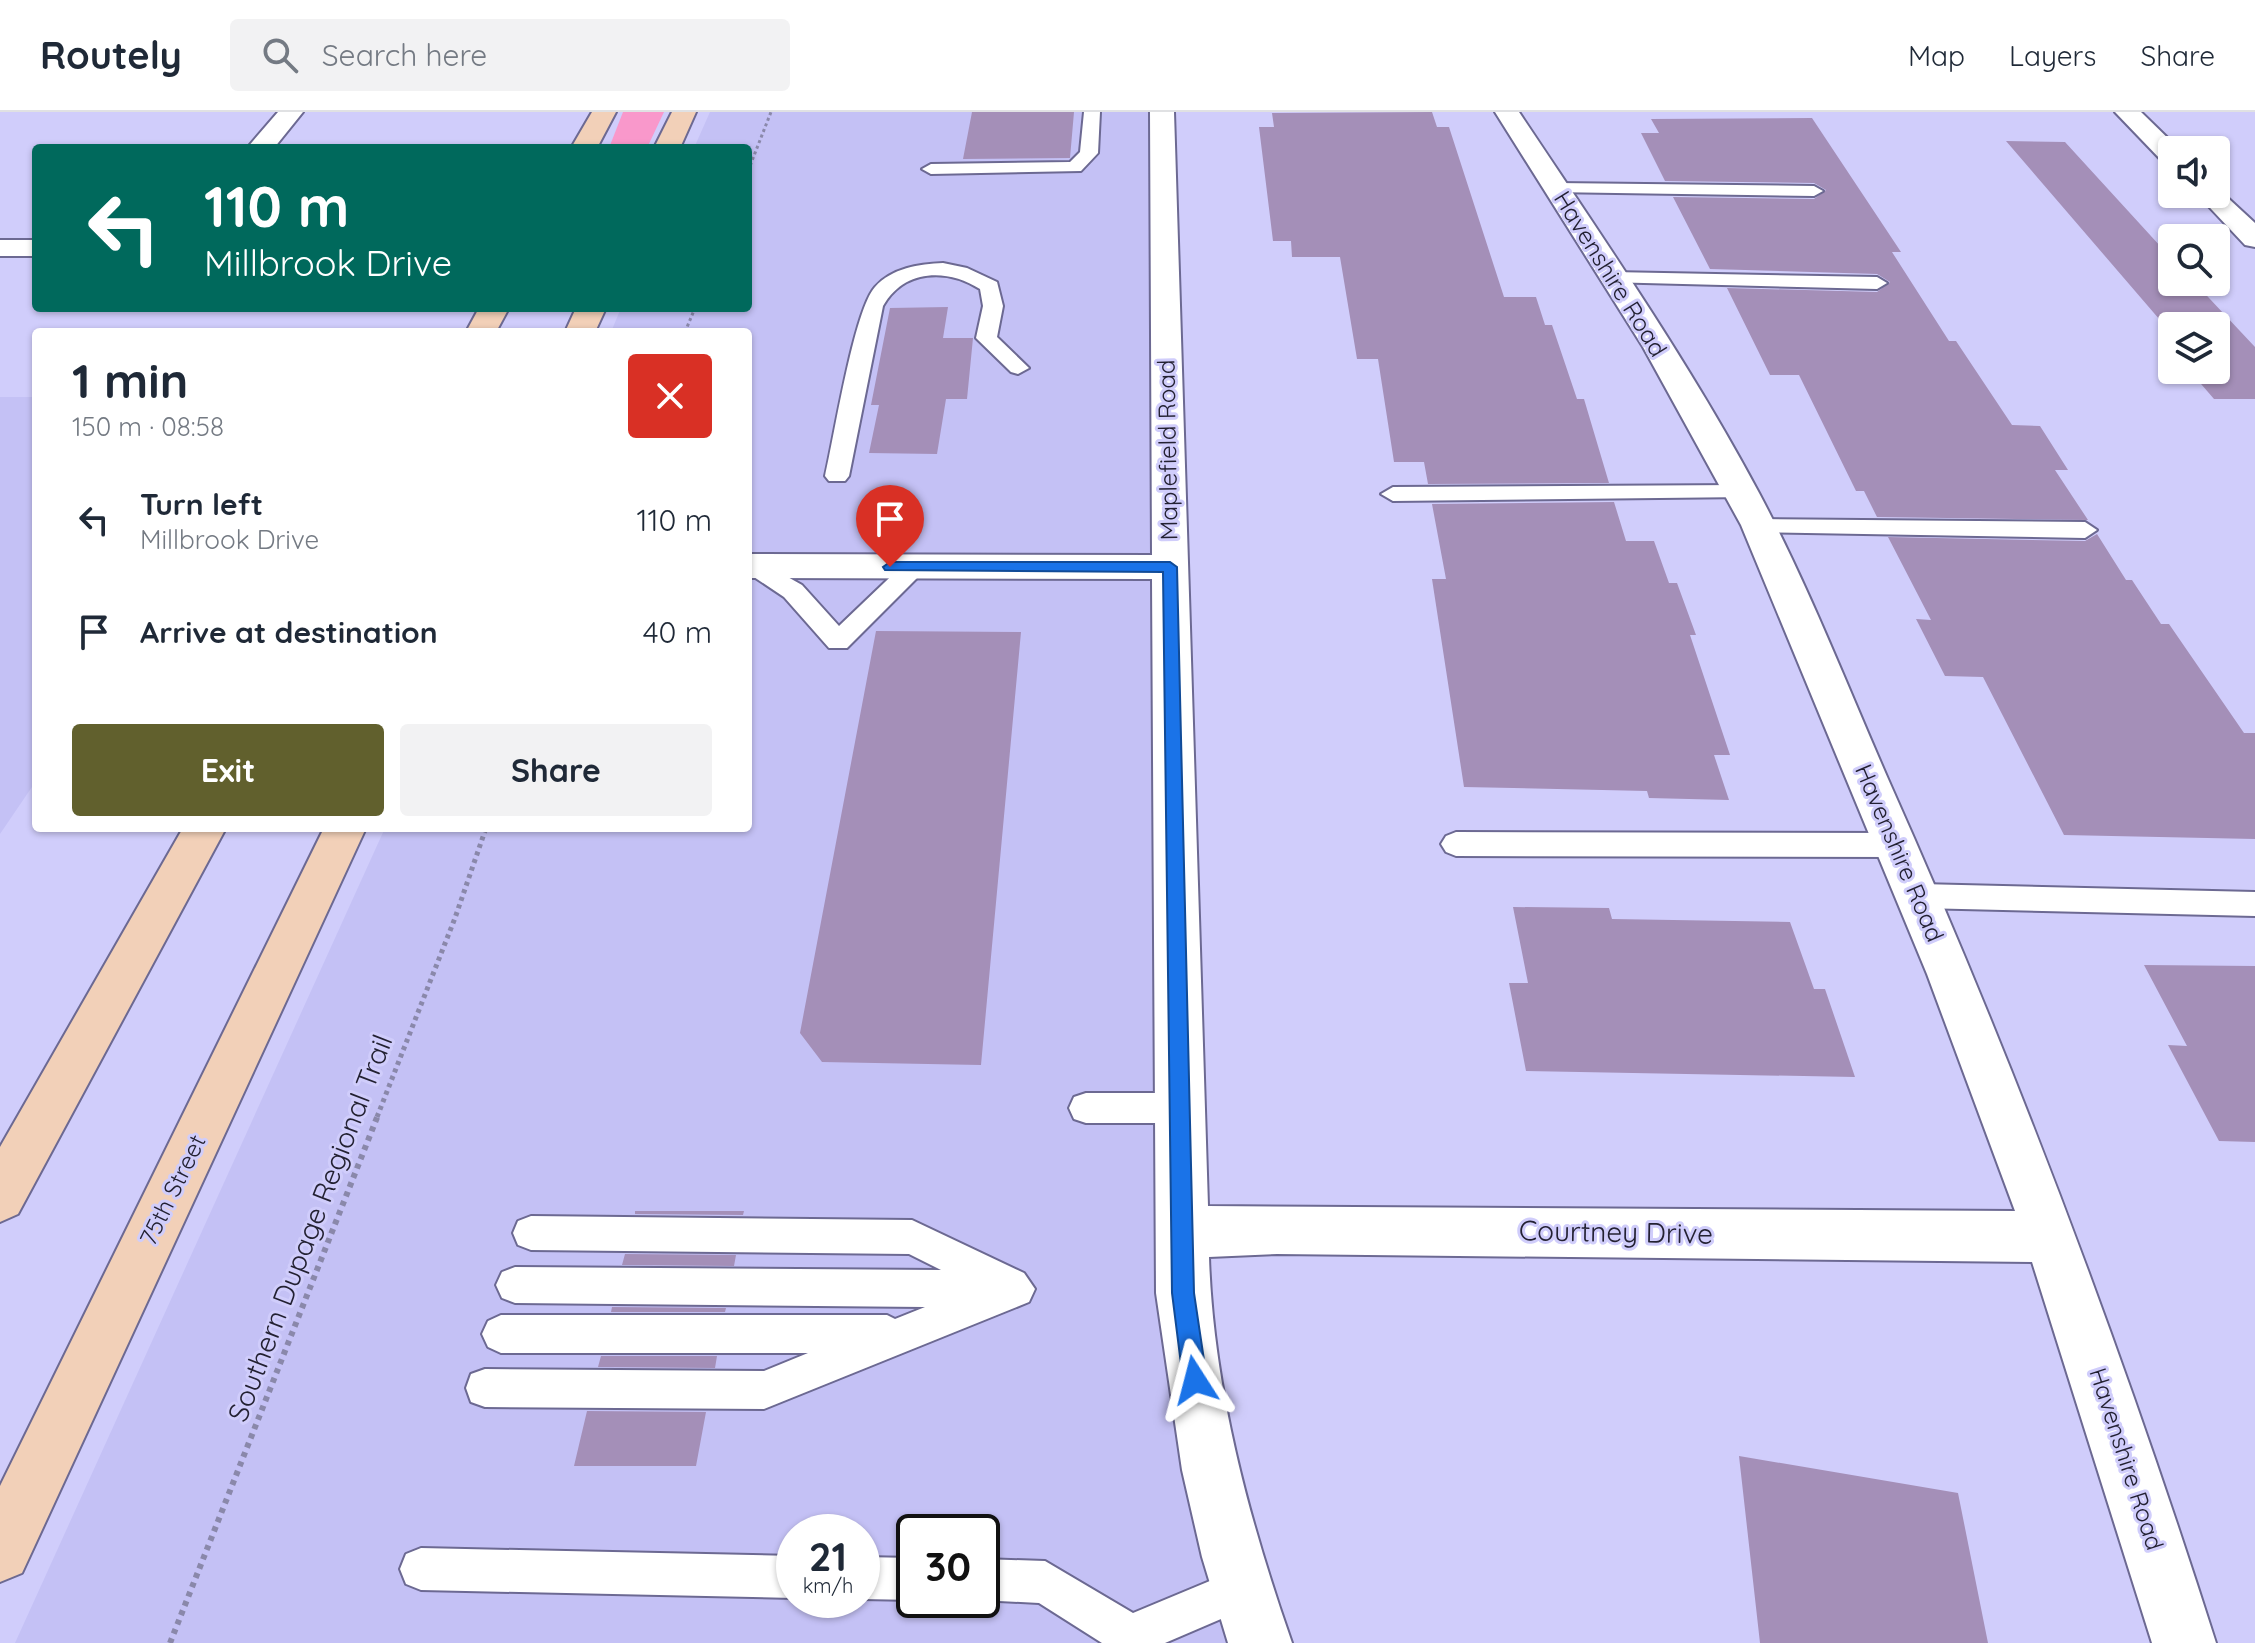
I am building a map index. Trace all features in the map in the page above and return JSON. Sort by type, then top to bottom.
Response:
[{"type":"main road","points":[[586,144],[604,112]]},
{"type":"main road","points":[[669,144],[684,112]]},
{"type":"main road","points":[[0,1197],[203,832]]},
{"type":"main road","name":"75th Street","points":[[0,1551],[343,832]]},
{"type":"street","points":[[263,144],[291,112]]},
{"type":"street","name":"Maplefield Road","points":[[1162,112],[1183,1293],[1204,1439],[1241,1589],[1260,1643]]},
{"type":"street","name":"Havenshire Road","points":[[1507,112],[1704,423],[1750,509],[1920,896],[2051,1237],[2134,1476],[2184,1643]]},
{"type":"street","points":[[2127,112],[2158,143]]},
{"type":"street","points":[[2224,208],[2255,239]]},
{"type":"street","points":[[0,248],[32,248]]},
{"type":"street","points":[[752,566],[1170,567]]},
{"type":"street","name":"Courtney Drive","points":[[1182,1232],[1292,1229],[2051,1237]]},
{"type":"lane","points":[[931,169],[1075,167],[1089,153],[1092,112]]},
{"type":"lane","points":[[1556,188],[1814,191]]},
{"type":"lane","points":[[837,476],[873,306],[878,294],[894,278],[938,270],[964,271],[977,276],[990,286],[993,306],[986,338],[1018,368]]},
{"type":"lane","points":[[1612,278],[1877,283]]},
{"type":"lane","points":[[1393,494],[1750,509],[2085,530]]},
{"type":"lane","points":[[752,567],[793,591],[838,642],[916,567]]},
{"type":"lane","points":[[1456,844],[1897,845]]},
{"type":"lane","points":[[1920,896],[2255,904]]},
{"type":"lane","points":[[1086,1108],[1179,1108]]},
{"type":"lane","points":[[531,1233],[912,1237],[1016,1289]]},
{"type":"lane","points":[[515,1285],[1016,1289]]},
{"type":"lane","points":[[485,1388],[764,1390],[1016,1289]]},
{"type":"lane","points":[[501,1334],[905,1334]]},
{"type":"lane","points":[[421,1569],[776,1577]]},
{"type":"lane","points":[[1000,1581],[1045,1582],[1130,1636],[1241,1589]]},
{"type":"path","points":[[752,161],[771,112]]},
{"type":"path","name":"Southern Dupage Regional Trail","points":[[170,1643],[455,918],[485,832]]},
{"type":"shaded area","points":[[623,112],[664,112],[649,144],[611,144]]},
{"type":"shaded area","points":[[710,112],[1158,112],[1176,1284],[1248,1643],[15,1643],[383,832],[752,832],[752,328],[613,328],[619,312],[752,312],[752,144],[696,144]]},
{"type":"shaded area","points":[[0,397],[32,397],[32,787],[0,834]]},
{"type":"building","points":[[972,112],[1074,112],[1070,158],[963,159]]},
{"type":"building","points":[[1432,112],[1437,127],[1449,127],[1504,297],[1536,297],[1545,325],[1552,325],[1577,399],[1584,399],[1609,483],[1428,484],[1424,462],[1394,462],[1378,359],[1357,359],[1340,257],[1292,257],[1291,241],[1273,241],[1259,127],[1274,127],[1272,113]]},
{"type":"building","points":[[1812,118],[1901,252],[1892,252],[1949,341],[1956,341],[2012,425],[2040,426],[2068,470],[2055,470],[2088,520],[1877,517],[1864,491],[1856,491],[1799,375],[1770,375],[1727,288],[1877,292],[1890,282],[1877,274],[1710,269],[1673,197],[1814,199],[1826,190],[1814,183],[1665,181],[1641,133],[1659,133],[1651,119]]},
{"type":"building","points":[[2006,141],[2065,142],[2158,244],[2158,296],[2207,296],[2222,312],[2158,312],[2158,318]]},
{"type":"building","points":[[948,307],[943,338],[973,338],[967,399],[946,399],[937,454],[869,453],[879,405],[871,405],[890,308]]},
{"type":"building","points":[[2230,320],[2255,347],[2255,399],[2214,399],[2201,384],[2230,384]]},
{"type":"building","points":[[1614,502],[1626,541],[1654,541],[1669,583],[1677,583],[1696,635],[1690,635],[1730,755],[1714,755],[1729,800],[1649,798],[1647,791],[1464,787],[1432,579],[1446,579],[1432,504]]},
{"type":"building","points":[[2097,534],[2126,580],[2132,580],[2161,624],[2169,624],[2244,733],[2255,733],[2255,839],[2064,835],[1983,677],[1945,676],[1916,619],[1931,620],[1888,537],[2085,541]]},
{"type":"building","points":[[876,631],[1021,632],[981,1065],[822,1062],[800,1033]]},
{"type":"building","points":[[1513,907],[1609,908],[1612,919],[1790,922],[1814,989],[1825,989],[1855,1077],[1526,1071],[1509,983],[1528,983]]},
{"type":"building","points":[[2144,965],[2255,966],[2255,1142],[2219,1141],[2168,1045],[2187,1046]]},
{"type":"building","points":[[635,1211],[744,1211],[743,1215],[635,1214]]},
{"type":"building","points":[[625,1254],[736,1255],[734,1266],[622,1265]]},
{"type":"building","points":[[612,1307],[726,1308],[725,1312],[611,1312]]},
{"type":"building","points":[[601,1356],[717,1356],[715,1368],[598,1367]]},
{"type":"building","points":[[587,1411],[706,1412],[696,1466],[574,1466]]},
{"type":"building","points":[[1739,1456],[1958,1493],[1988,1643],[1760,1643]]},
{"type":"route","points":[[890,567],[1170,567],[1183,1293],[1195,1380]]}]
